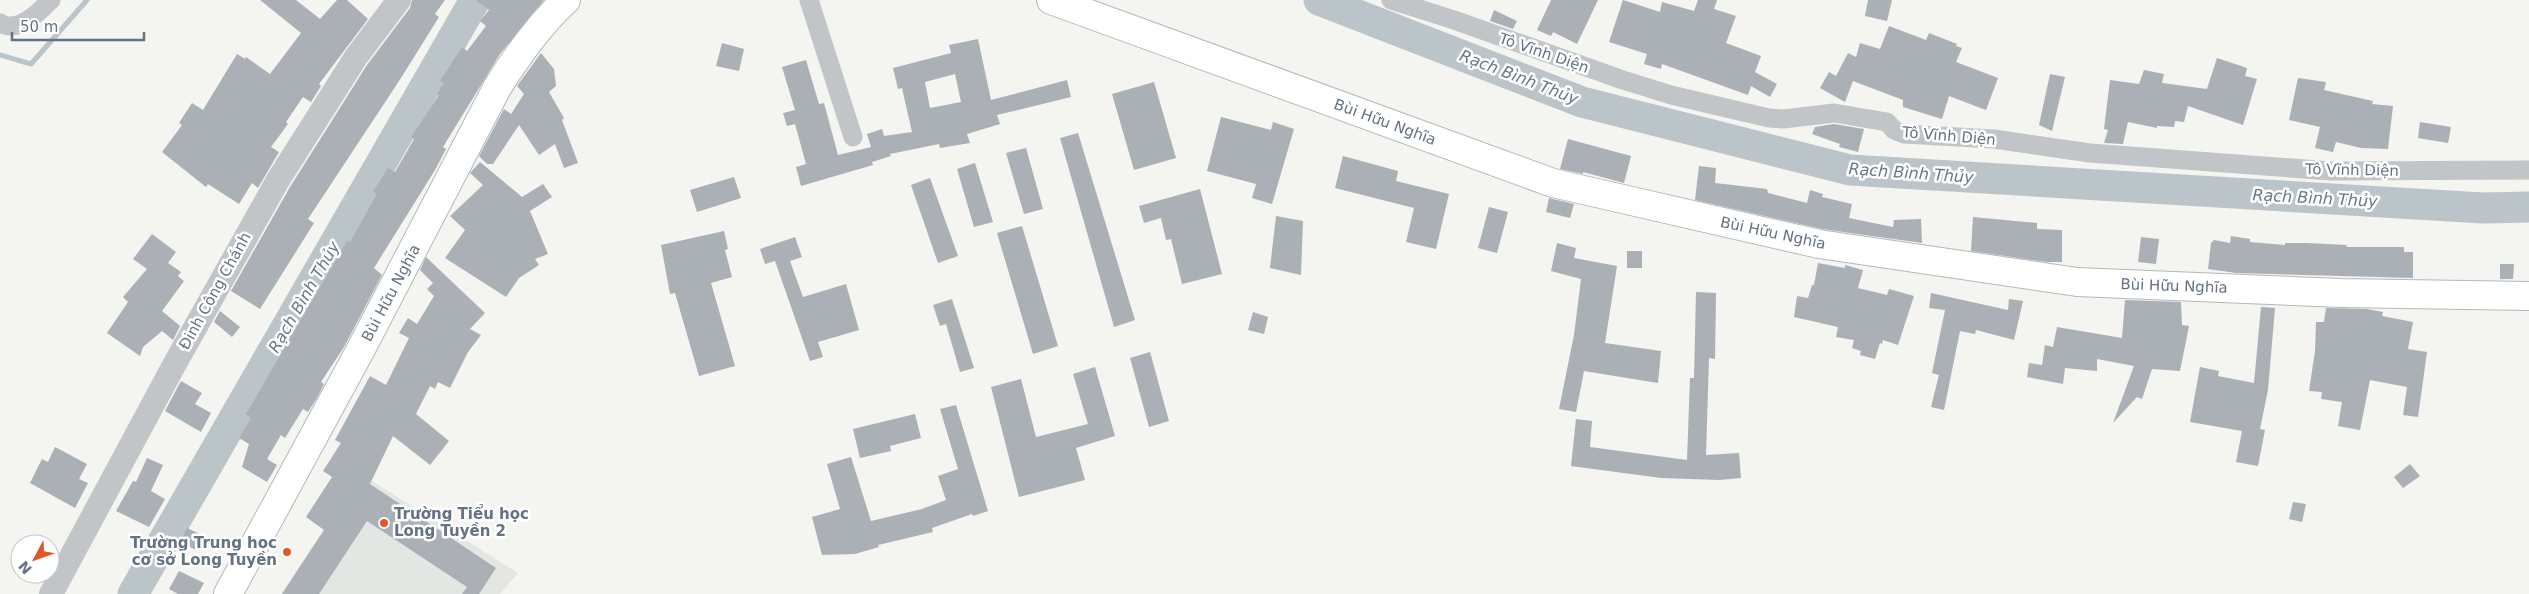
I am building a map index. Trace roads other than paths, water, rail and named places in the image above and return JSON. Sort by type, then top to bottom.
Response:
[{"type":"main road","name":"Bùi Hữu Nghĩa","points":[[236,586],[498,86],[520,53],[553,11],[566,0]]},
{"type":"main road","name":"Bùi Hữu Nghĩa","points":[[1051,0],[1553,183],[1819,244],[2077,282],[2341,293],[2529,296]]},
{"type":"street","points":[[0,23],[6,26],[21,23],[38,14],[51,0]]},
{"type":"street","name":"Đinh Công Chánh","points":[[51,594],[173,367],[278,180],[336,86],[399,0]]},
{"type":"street","points":[[809,0],[853,137]]},
{"type":"street","name":"Tô Vĩnh Diện","points":[[1391,0],[1671,95],[1769,118],[1783,119],[1834,113],[1887,122],[1894,130],[1904,134],[1994,139],[2090,153],[2331,171],[2529,170]]},
{"type":"waterway","points":[[0,55],[31,64],[87,0]]},
{"type":"waterway","name":"Rạch Bình Thủy","points":[[133,594],[475,0]]},
{"type":"waterway","name":"Rạch Bình Thủy","points":[[1319,0],[1582,102],[1850,170],[2483,208],[2529,207]]},
{"type":"waterway","name":"Rạch Bình Thủy","points":[[137,589],[140,594]]},
{"type":"place","name":"Trường Tiểu học Long Tuyền 2","points":[[384,523]]},
{"type":"place","name":"Trường Trung học cơ sở Long Tuyền","points":[[287,552]]}]
